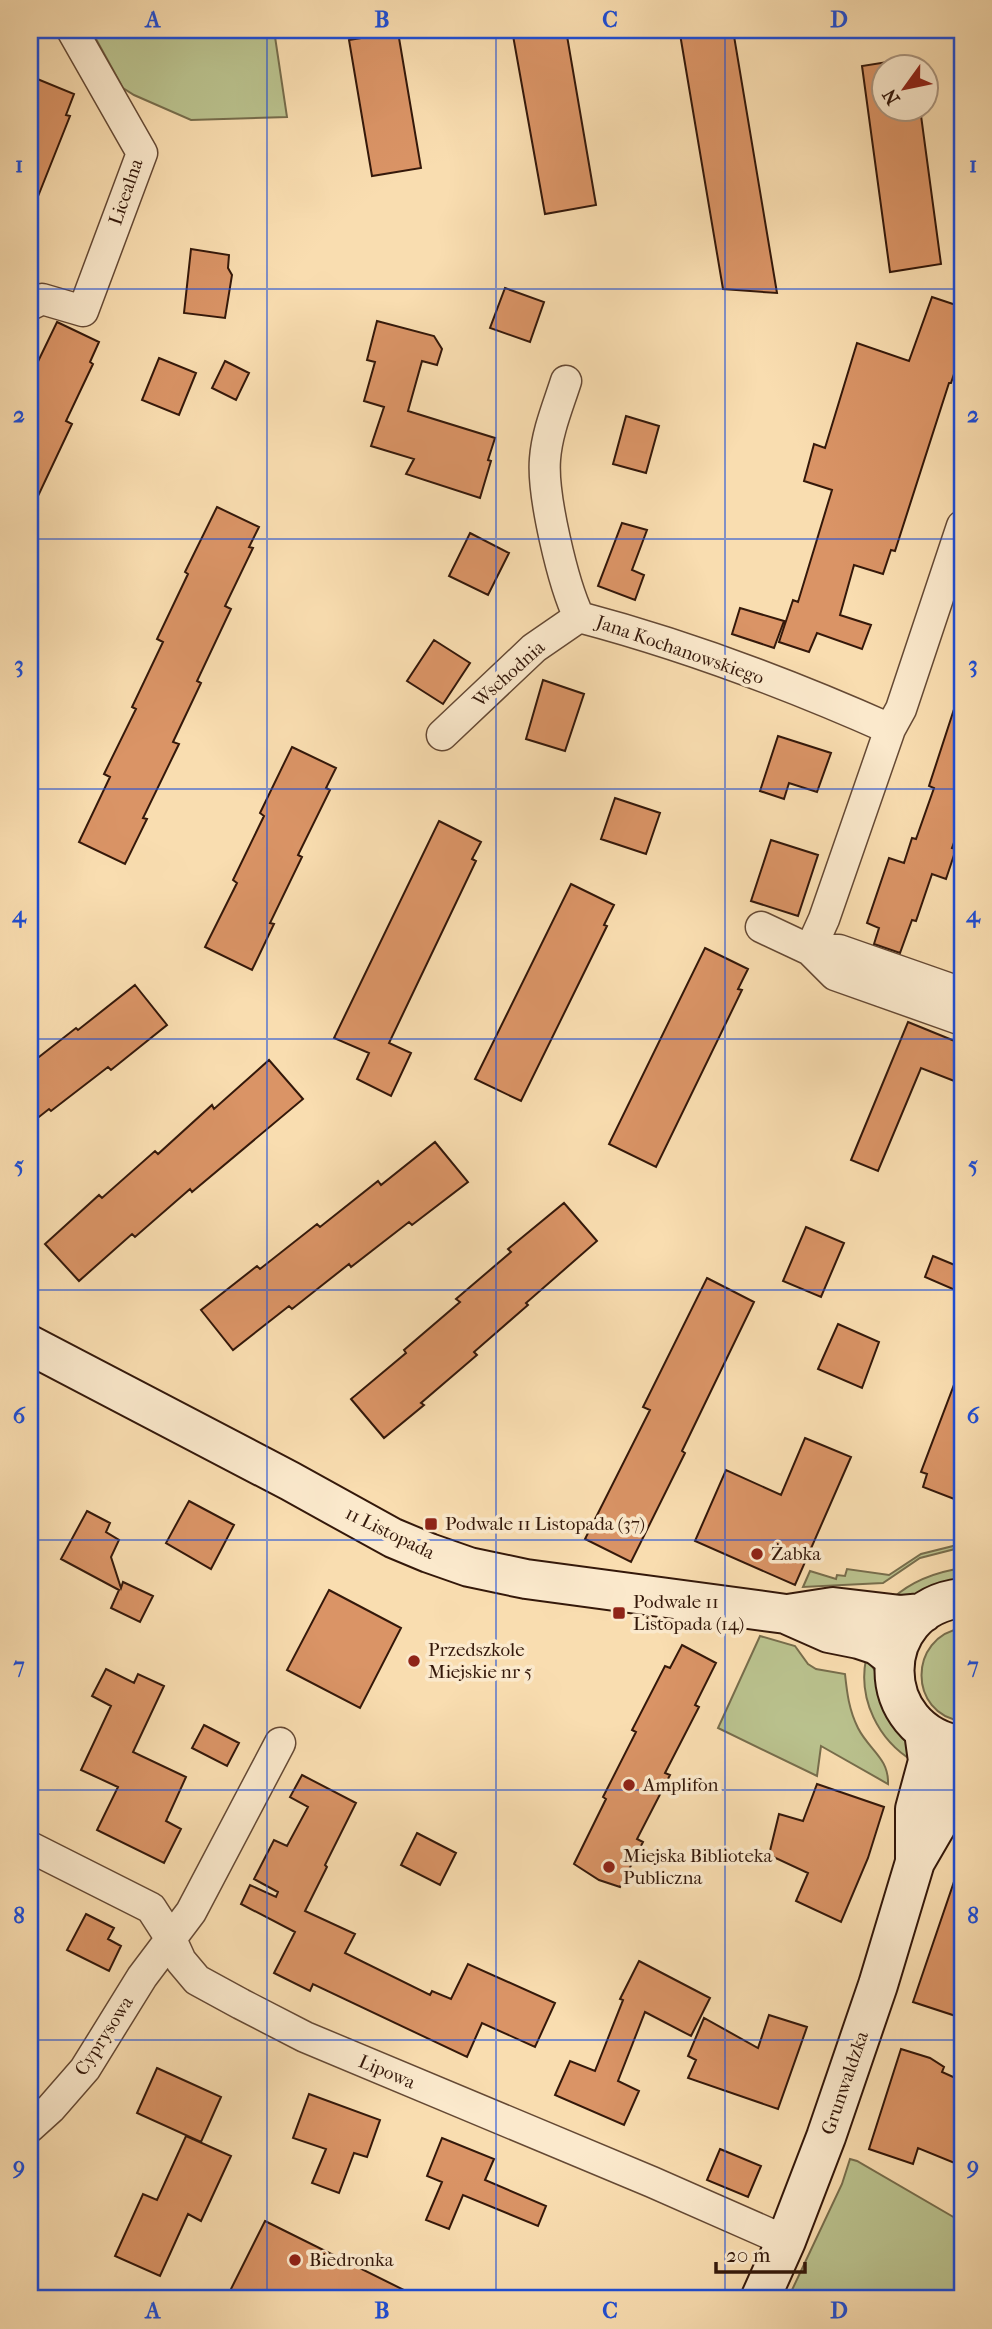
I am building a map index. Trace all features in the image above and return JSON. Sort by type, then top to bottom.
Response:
[{"type":"street","name":"Licealna","points":[[30,305],[42,299],[83,311],[142,153],[72,30]]},
{"type":"street","name":"Jana Kochanowskiego","points":[[566,381],[545,457],[544,482],[562,567],[571,601],[579,617],[633,631],[718,660],[890,729]]},
{"type":"street","points":[[810,950],[824,919],[890,729],[901,709],[962,526]]},
{"type":"street","name":"Wschodnia","points":[[442,735],[534,648],[579,617]]},
{"type":"street","points":[[761,927],[810,950],[835,975],[962,1020]]},
{"type":"street","points":[[810,950],[838,950],[962,993]]},
{"type":"street","name":"11 Listopada","points":[[30,1345],[393,1538],[469,1567],[585,1588],[786,1614],[832,1607],[901,1615],[923,1613]]},
{"type":"street","points":[[962,1598],[937,1604],[923,1613],[910,1625],[895,1659],[896,1691],[902,1707],[912,1720],[924,1731],[949,1744],[962,1746]]},
{"type":"street","name":"11 Listopada","points":[[786,1614],[829,1633],[877,1645],[895,1659]]},
{"type":"street","name":"Grunwaldzka","points":[[915,1862],[915,1809],[928,1761],[924,1731]]},
{"type":"street","name":"Cyprysowa","points":[[30,2127],[51,2108],[85,2069],[142,1977],[191,1912],[280,1743]]},
{"type":"street","name":"Grunwaldzka","points":[[760,2299],[786,2241],[831,2124],[878,1985],[915,1862],[940,1819],[962,1763]]},
{"type":"street","name":"Lipowa","points":[[30,1847],[151,1908],[172,1939],[181,1961],[197,1980],[305,2038],[646,2179],[786,2241]]},
{"type":"green space","points":[[91,30],[274,30],[287,117],[191,120],[134,95],[123,88]]},
{"type":"green space","points":[[962,1540],[962,1544],[955,1549],[920,1558],[883,1583],[803,1587],[810,1571],[836,1579],[837,1575],[845,1576],[847,1569],[889,1575],[921,1554],[953,1546]]},
{"type":"green space","points":[[962,1568],[962,1582],[924,1596],[893,1598],[925,1578]]},
{"type":"green space","points":[[962,1628],[962,1721],[944,1715],[932,1705],[924,1691],[922,1675],[924,1660],[932,1645],[944,1634]]},
{"type":"green space","points":[[760,1636],[795,1646],[808,1664],[816,1669],[845,1674],[855,1721],[862,1736],[882,1761],[888,1784],[821,1746],[817,1776],[718,1728]]},
{"type":"green space","points":[[866,1659],[894,1707],[913,1761],[890,1742],[873,1717],[865,1689]]},
{"type":"green space","points":[[850,2159],[962,2222],[962,2299],[813,2299],[792,2290],[842,2184]]},
{"type":"building","points":[[512,30],[566,30],[596,205],[545,214]]},
{"type":"building","points":[[733,30],[777,293],[723,289],[680,34]]},
{"type":"building","points":[[398,32],[421,168],[372,176],[349,40]]},
{"type":"building","points":[[870,65],[870,122],[922,122],[941,264],[890,272],[862,66]]},
{"type":"building","points":[[30,76],[74,94],[66,115],[70,116],[31,214]]},
{"type":"building","points":[[191,249],[229,255],[228,268],[232,275],[225,318],[184,313]]},
{"type":"building","points":[[505,288],[544,302],[530,342],[490,328]]},
{"type":"building","points":[[932,297],[962,307],[962,350],[895,551],[891,550],[883,574],[854,565],[840,615],[871,625],[862,649],[817,633],[809,652],[779,642],[793,600],[798,602],[832,490],[804,481],[814,444],[825,448],[857,343],[909,361]]},
{"type":"building","points":[[377,321],[434,336],[442,349],[437,365],[422,361],[408,411],[495,438],[480,498],[406,474],[414,459],[371,446],[384,407],[364,401],[375,362],[367,360]]},
{"type":"building","points":[[57,322],[99,342],[90,362],[93,364],[66,421],[72,424],[30,513],[30,378]]},
{"type":"building","points":[[159,358],[196,373],[179,415],[142,400]]},
{"type":"building","points":[[225,361],[249,373],[236,400],[212,388]]},
{"type":"building","points":[[626,416],[659,426],[646,473],[613,464]]},
{"type":"building","points":[[217,507],[259,527],[249,547],[253,548],[225,606],[231,609],[197,681],[201,683],[173,742],[179,744],[143,818],[147,819],[125,864],[79,842],[110,777],[104,774],[136,709],[132,707],[163,642],[157,639],[188,574],[185,572]]},
{"type":"building","points":[[622,523],[647,530],[632,570],[644,575],[635,600],[598,586]]},
{"type":"building","points":[[470,533],[509,553],[488,595],[449,576]]},
{"type":"building","points":[[740,608],[784,621],[774,648],[732,634]]},
{"type":"building","points":[[434,640],[470,663],[443,704],[407,681]]},
{"type":"building","points":[[543,680],[584,694],[565,751],[526,739]]},
{"type":"building","points":[[957,700],[962,700],[962,804],[957,818],[962,820],[952,848],[956,849],[946,879],[932,874],[916,921],[912,920],[900,953],[874,944],[879,928],[867,923],[889,858],[904,863],[912,838],[916,839],[934,788],[929,786]]},
{"type":"building","points":[[778,736],[831,753],[817,792],[789,783],[784,799],[760,791]]},
{"type":"building","points":[[292,747],[336,768],[326,788],[330,790],[298,855],[302,857],[270,923],[274,924],[252,970],[205,947],[237,883],[233,880],[264,816],[260,813]]},
{"type":"building","points":[[615,798],[660,813],[646,854],[601,839]]},
{"type":"building","points":[[439,821],[481,842],[472,859],[476,861],[389,1043],[411,1053],[391,1096],[357,1079],[369,1053],[334,1038]]},
{"type":"building","points":[[771,840],[818,855],[798,916],[751,901]]},
{"type":"building","points":[[571,884],[614,905],[604,925],[607,926],[521,1101],[475,1079]]},
{"type":"building","points":[[705,948],[748,969],[738,989],[742,990],[656,1167],[609,1144]]},
{"type":"building","points":[[135,985],[167,1025],[111,1070],[108,1067],[30,1124],[30,1064]]},
{"type":"building","points":[[908,1022],[962,1044],[962,1084],[921,1068],[878,1171],[851,1160]]},
{"type":"building","points":[[269,1060],[303,1099],[192,1192],[190,1189],[135,1237],[132,1234],[79,1281],[45,1244],[99,1195],[102,1198],[155,1151],[158,1154],[212,1105],[214,1109]]},
{"type":"building","points":[[435,1142],[468,1182],[412,1225],[409,1222],[351,1267],[349,1264],[292,1309],[289,1306],[233,1350],[201,1310],[257,1266],[260,1269],[317,1224],[320,1227],[378,1181],[381,1185]]},
{"type":"building","points":[[564,1203],[597,1241],[474,1352],[477,1355],[421,1403],[424,1405],[384,1438],[351,1399],[406,1353],[404,1350],[460,1302],[456,1299],[511,1252],[508,1249]]},
{"type":"building","points":[[806,1227],[844,1243],[821,1297],[783,1281]]},
{"type":"building","points":[[933,1256],[962,1268],[962,1293],[925,1277]]},
{"type":"building","points":[[707,1278],[754,1302],[682,1451],[685,1453],[631,1562],[585,1539],[650,1410],[643,1407]]},
{"type":"building","points":[[838,1324],[879,1342],[862,1388],[818,1369]]},
{"type":"building","points":[[960,1369],[962,1502],[923,1487],[927,1474],[921,1472]]},
{"type":"building","points":[[805,1438],[851,1457],[795,1585],[695,1541],[726,1470],[781,1495]]},
{"type":"building","points":[[189,1501],[234,1525],[211,1569],[166,1543]]},
{"type":"building","points":[[87,1511],[110,1523],[106,1532],[119,1540],[111,1557],[121,1588],[123,1582],[153,1596],[140,1622],[111,1608],[119,1590],[61,1559]]},
{"type":"building","points":[[329,1590],[401,1628],[360,1708],[287,1670]]},
{"type":"building","points":[[682,1645],[716,1663],[695,1705],[699,1707],[665,1773],[670,1775],[637,1839],[643,1842],[620,1887],[599,1880],[574,1864],[606,1799],[603,1797],[636,1732],[632,1730],[665,1666],[670,1668]]},
{"type":"building","points":[[106,1669],[134,1683],[138,1674],[164,1686],[133,1752],[186,1777],[166,1821],[181,1829],[164,1863],[97,1830],[118,1787],[81,1770],[111,1706],[92,1696]]},
{"type":"building","points":[[204,1725],[239,1743],[227,1766],[192,1748]]},
{"type":"building","points":[[302,1775],[356,1803],[305,1911],[355,1934],[345,1953],[430,1995],[432,1991],[451,1999],[468,1964],[555,2003],[535,2047],[482,2023],[467,2057],[313,1984],[310,1991],[274,1973],[295,1932],[241,1904],[250,1885],[276,1897],[278,1892],[254,1879],[274,1840],[287,1846],[308,1807],[290,1797]]},
{"type":"building","points":[[817,1784],[884,1807],[868,1858],[841,1922],[796,1901],[808,1873],[769,1855],[779,1814],[803,1821]]},
{"type":"building","points":[[417,1833],[456,1853],[440,1885],[401,1865]]},
{"type":"building","points":[[958,1870],[962,1871],[962,2018],[913,2002]]},
{"type":"building","points":[[86,1914],[114,1928],[108,1939],[121,1946],[109,1971],[67,1950]]},
{"type":"building","points":[[639,1961],[710,1998],[691,2036],[645,2012],[618,2081],[639,2091],[624,2125],[555,2095],[570,2061],[595,2071],[623,2000],[620,1999]]},
{"type":"building","points":[[769,2015],[807,2027],[778,2109],[688,2078],[696,2060],[688,2056],[704,2018],[758,2048]]},
{"type":"building","points":[[901,2049],[930,2058],[944,2067],[942,2072],[962,2081],[962,2166],[918,2148],[913,2164],[869,2149]]},
{"type":"building","points":[[157,2068],[221,2097],[201,2142],[137,2113]]},
{"type":"building","points":[[309,2094],[380,2120],[367,2157],[354,2153],[339,2193],[312,2183],[326,2149],[293,2138]]},
{"type":"building","points":[[186,2136],[231,2156],[201,2221],[188,2214],[160,2276],[115,2256],[143,2194],[157,2200]]},
{"type":"building","points":[[442,2138],[494,2159],[485,2180],[546,2206],[538,2226],[463,2195],[449,2229],[426,2220],[442,2182],[427,2176]]},
{"type":"building","points":[[720,2149],[761,2166],[748,2197],[707,2180]]},
{"type":"building","name":"Biedronka","points":[[265,2221],[422,2299],[226,2299]]},
{"type":"place","name":"Podwale 11 Listopada (37)","points":[[431,1524]]},
{"type":"place","name":"Żabka","points":[[757,1554]]},
{"type":"place","name":"Podwale 11 Listopada (14)","points":[[619,1613]]},
{"type":"place","name":"Przedszkole Miejskie nr 5","points":[[414,1661]]},
{"type":"place","name":"Amplifon","points":[[629,1785]]},
{"type":"place","name":"Miejska Biblioteka Publiczna","points":[[609,1867]]},
{"type":"place","name":"Biedronka","points":[[295,2260]]}]
